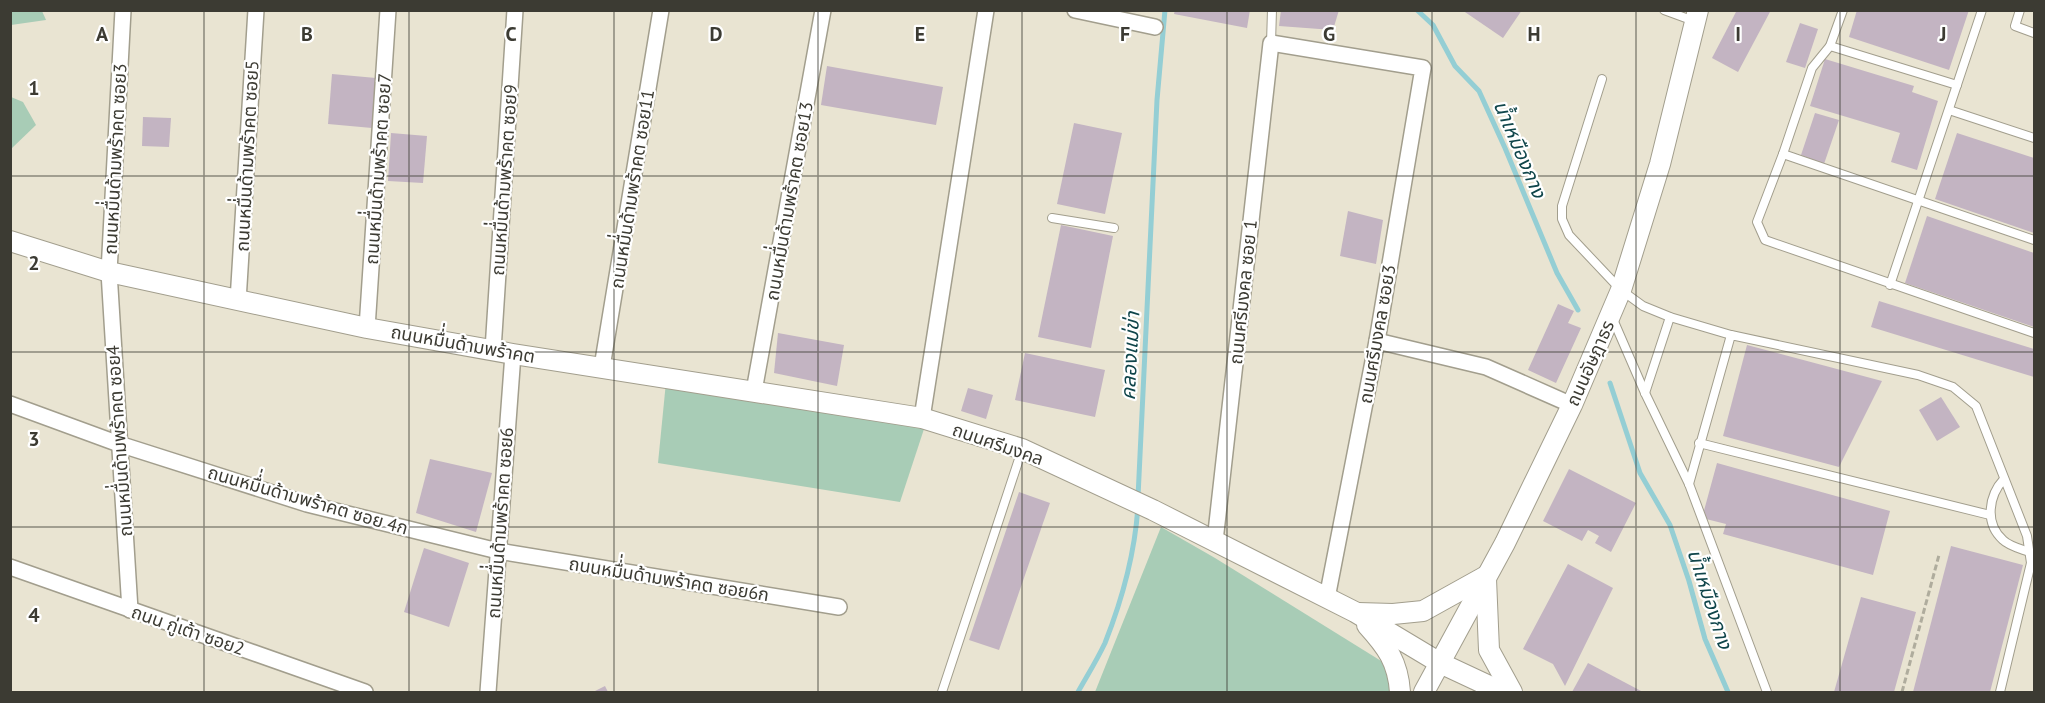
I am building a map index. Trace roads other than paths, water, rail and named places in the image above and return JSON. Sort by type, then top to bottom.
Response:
[{"type":"street","name":"ถนนหมื่่นด้ามพร้าคต ซอย3","points":[[109,272],[123,10]]},
{"type":"street","name":"ถนนหมื่่นด้ามพร้าคต ซอย5","points":[[238,301],[256,10]]},
{"type":"street","name":"ถนนหมื่่นด้ามพร้าคต ซอย7","points":[[367,328],[388,10]]},
{"type":"street","name":"ถนนหมื่่นด้ามพร้าคต ซอย9","points":[[493,350],[514,10]]},
{"type":"street","name":"ถนนหมื่่นด้ามพร้าคต ซอย11","points":[[603,367],[661,10]]},
{"type":"street","name":"ถนนหมื่่นด้ามพร้าคต ซอย13","points":[[754,391],[823,10]]},
{"type":"street","points":[[922,418],[986,10]]},
{"type":"street","points":[[1075,10],[1155,27]]},
{"type":"street","name":"ถนนอัษฎาธร","points":[[1424,693],[1504,543],[1572,405],[1622,290],[1660,164],[1697,16]]},
{"type":"street","name":"ถนนศรีมงคล ซอย3","points":[[1271,43],[1423,68],[1377,341],[1327,598]]},
{"type":"street","name":"ถนนศรีมงคล ซอย 1","points":[[1215,541],[1271,43]]},
{"type":"street","name":"ถนนหมื่่นด้ามพร้าคต","points":[[10,241],[109,272],[367,328],[513,354],[922,418]]},
{"type":"street","name":"ถนนหมื่่นด้ามพร้าคต ซอย4","points":[[109,272],[130,610]]},
{"type":"street","points":[[1377,341],[1486,367],[1572,405]]},
{"type":"street","name":"ถนนหมื่่นด้ามพร้าคต ซอย6","points":[[488,693],[513,354]]},
{"type":"street","name":"ถนนหมื่่นด้ามพร้าคต ซอย 4ก","points":[[10,404],[119,444],[307,504],[498,551]]},
{"type":"street","name":"ถนนศรีมงคล","points":[[922,418],[1022,449],[1153,510],[1355,612],[1440,663],[1502,693]]},
{"type":"street","name":"ถนนหมื่่นด้ามพร้าคต ซอย6ก","points":[[498,551],[839,607]]},
{"type":"street","name":"ถนน กู่เต้า ซอย2","points":[[10,567],[366,693]]},
{"type":"street","points":[[1355,612],[1393,614],[1423,611],[1486,576],[1489,650],[1512,693]]},
{"type":"street","points":[[1355,612],[1393,658],[1399,675],[1400,693]]},
{"type":"lane","points":[[1271,43],[1272,10]]},
{"type":"lane","points":[[1664,10],[1697,16]]},
{"type":"lane","points":[[1843,10],[1830,46],[1812,68],[1757,222],[1765,240],[2034,333]]},
{"type":"lane","points":[[1890,285],[1982,10]]},
{"type":"lane","points":[[2020,10],[2015,26],[2034,33]]},
{"type":"lane","points":[[1830,46],[1957,85]]},
{"type":"lane","points":[[1602,79],[1562,206],[1562,219],[1569,235],[1622,290],[1642,306],[1731,335],[1918,375],[1953,387],[1976,406],[2027,536],[2031,563],[2000,693]]},
{"type":"lane","points":[[1948,110],[2034,138]]},
{"type":"lane","points":[[1783,154],[2034,240]]},
{"type":"lane","points":[[1052,218],[1114,228]]},
{"type":"lane","points":[[1611,315],[1645,393],[1689,484],[1767,693]]},
{"type":"lane","points":[[1645,393],[1670,317]]},
{"type":"lane","points":[[1689,484],[1731,335]]},
{"type":"lane","points":[[1699,443],[1990,515]]},
{"type":"lane","points":[[942,693],[1022,449]]},
{"type":"lane","points":[[2004,479],[1992,495],[1990,515],[1997,533],[2004,541],[2029,552]]},
{"type":"waterway","name":"คลองแม่ข่า","points":[[1138,497],[1157,100],[1165,10]]},
{"type":"waterway","name":"น้ำเหมืองกาง","points":[[1417,10],[1433,25],[1455,66],[1479,91],[1557,273],[1578,310]]},
{"type":"waterway","name":"น้ำเหมืองกาง","points":[[1610,383],[1640,473],[1670,525],[1705,639],[1728,692]]},
{"type":"waterway","name":"คลองแม่ข่า","points":[[1078,692],[1105,643],[1117,610],[1131,558],[1138,506]]}]
